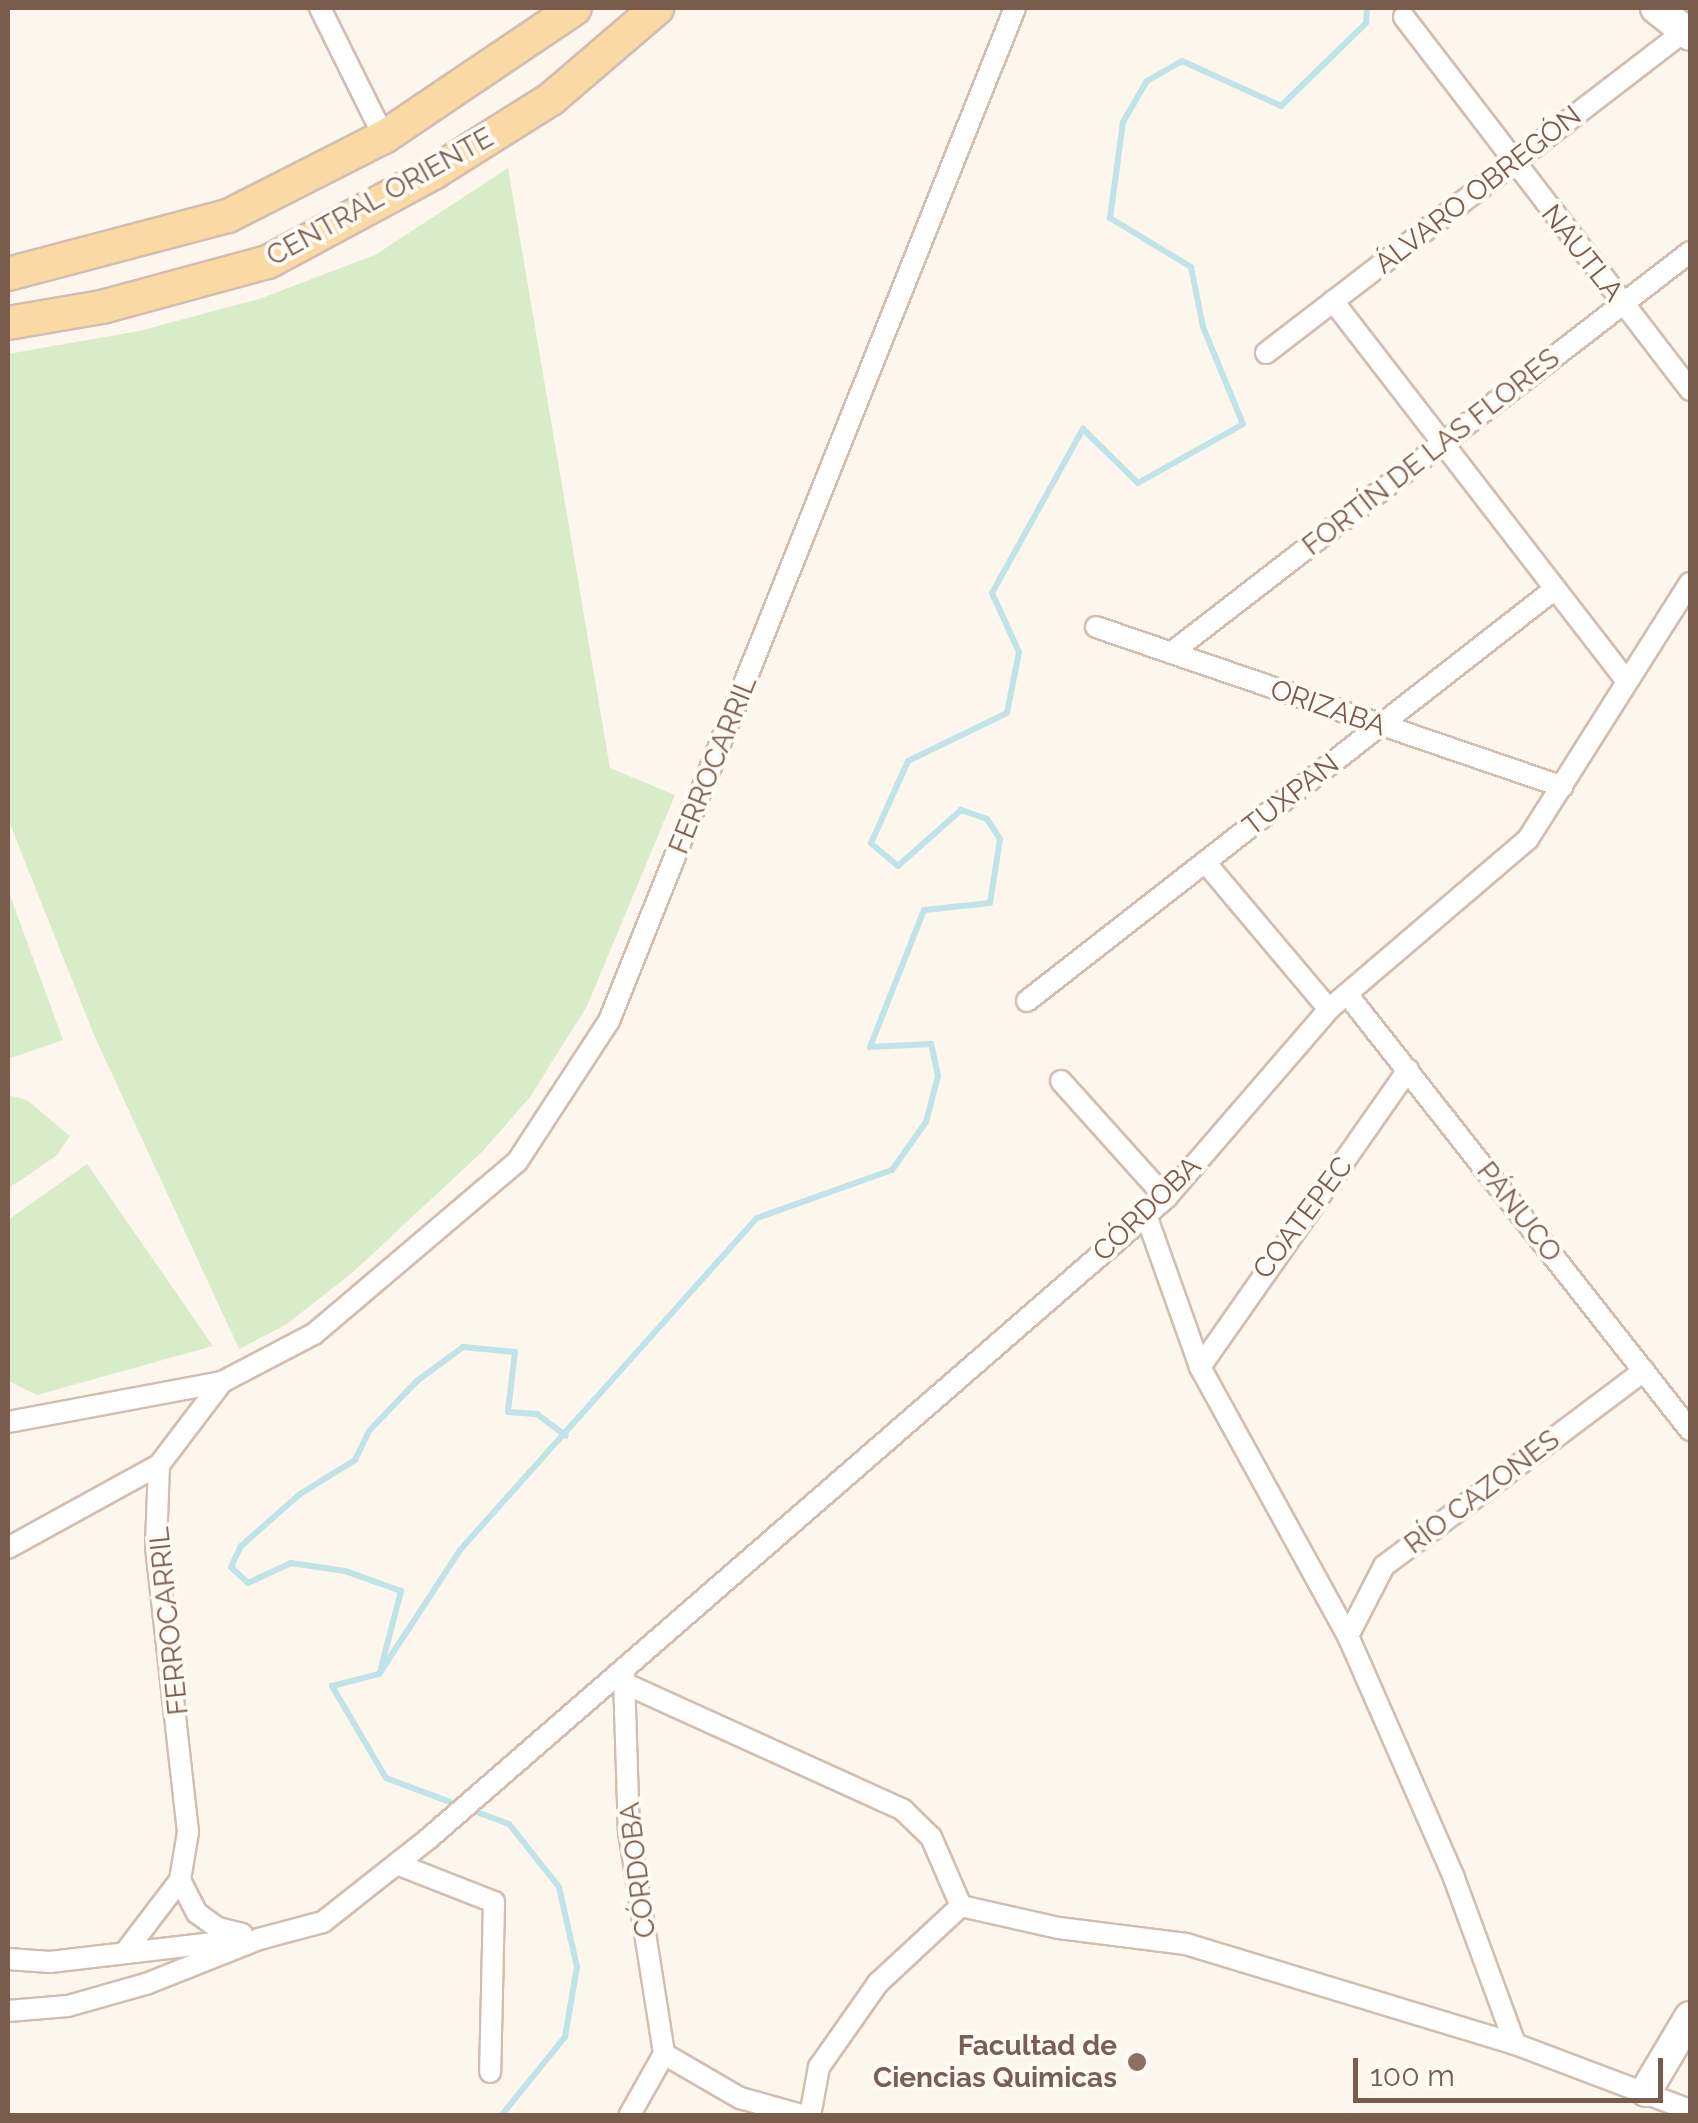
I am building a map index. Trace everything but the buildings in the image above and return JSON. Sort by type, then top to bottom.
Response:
[{"type":"main road","name":"CENTRAL ORIENTE","points":[[8,274],[228,216],[384,136],[576,8]]},
{"type":"main road","name":"CENTRAL ORIENTE","points":[[8,322],[102,307],[268,262],[434,172],[551,100],[658,8]]},
{"type":"main road","points":[[1656,8],[1689,31]]},
{"type":"main road","points":[[1646,2091],[1690,2017]]},
{"type":"street","points":[[320,8],[384,136]]},
{"type":"street","name":"FERROCARRIL","points":[[8,1422],[222,1382],[314,1334],[517,1162],[588,1062],[890,332],[1014,8]]},
{"type":"street","name":"NAUTLA","points":[[1404,16],[1512,164],[1690,390]]},
{"type":"street","name":"ÁLVARO OBREGÓN","points":[[1266,353],[1689,31]]},
{"type":"street","name":"FORTÍN DE LAS FLORES","points":[[1171,653],[1690,252]]},
{"type":"street","points":[[1333,302],[1626,682]]},
{"type":"street","name":"CÓRDOBA","points":[[397,1864],[518,1760],[625,1678],[1166,1198],[1329,1008],[1528,839],[1690,583]]},
{"type":"street","name":"TUXPAN","points":[[1027,1001],[1555,589]]},
{"type":"street","name":"ORIZABA","points":[[1096,627],[1562,787]]},
{"type":"street","points":[[1206,862],[1329,1008]]},
{"type":"street","name":"PÁNUCO","points":[[1347,994],[1690,1430]]},
{"type":"street","name":"COATEPEC","points":[[1200,1367],[1408,1070]]},
{"type":"street","points":[[1060,1081],[1166,1198]]},
{"type":"street","points":[[1146,1215],[1200,1367],[1348,1636],[1454,1878],[1515,2044]]},
{"type":"street","name":"RÍO CAZONES","points":[[1348,1636],[1384,1566],[1644,1371]]},
{"type":"street","name":"FERROCARRIL","points":[[126,1951],[180,1880],[188,1832],[156,1546],[160,1466],[222,1382]]},
{"type":"street","points":[[8,1548],[160,1466]]},
{"type":"street","points":[[625,1678],[903,1810],[932,1837],[961,1906]]},
{"type":"street","name":"CÓRDOBA","points":[[625,1678],[628,1832],[664,2054]]},
{"type":"street","points":[[8,1959],[50,1962],[258,1938],[323,1922],[397,1864],[494,1902],[490,2072]]},
{"type":"street","points":[[180,1880],[198,1913],[218,1928],[258,1938]]},
{"type":"street","points":[[961,1906],[1058,1928],[1186,1944],[1515,2044],[1690,2110]]},
{"type":"street","points":[[628,2116],[664,2054],[740,2098],[807,2116],[820,2067],[878,1983],[961,1906]]},
{"type":"street","points":[[8,2011],[68,2006],[146,1984],[258,1938]]},
{"type":"green space","points":[[508,168],[610,768],[675,795],[587,1006],[530,1097],[483,1151],[353,1272],[287,1324],[239,1349],[94,1035],[8,819],[8,354],[139,331],[259,299],[375,255]]},
{"type":"green space","points":[[8,890],[63,1040],[8,1059]]},
{"type":"green space","points":[[8,1095],[27,1100],[70,1136],[57,1155],[8,1189]]},
{"type":"green space","points":[[87,1164],[213,1346],[37,1395],[8,1381],[8,1220]]},
{"type":"waterway","points":[[501,2116],[565,2037],[577,1967],[559,1887],[509,1824],[386,1778],[332,1686],[379,1674],[460,1550],[757,1218],[892,1170],[926,1122],[938,1076],[931,1044],[870,1047],[924,910],[990,903],[1000,839],[987,819],[961,810],[898,866],[871,843],[908,761],[1007,713],[1019,652],[992,593],[1083,429],[1138,483],[1243,424],[1203,327],[1191,267],[1110,218],[1123,122],[1147,81],[1182,61],[1281,106],[1366,23],[1367,8]]},
{"type":"waterway","points":[[381,1668],[401,1591],[345,1571],[291,1563],[248,1583],[231,1567],[241,1546],[300,1494],[355,1460],[369,1431],[417,1381],[463,1347],[515,1352],[508,1412],[537,1414],[566,1436]]},
{"type":"place","name":"Facultad de Ciencias Quimicas","points":[[1137,2062]]}]
